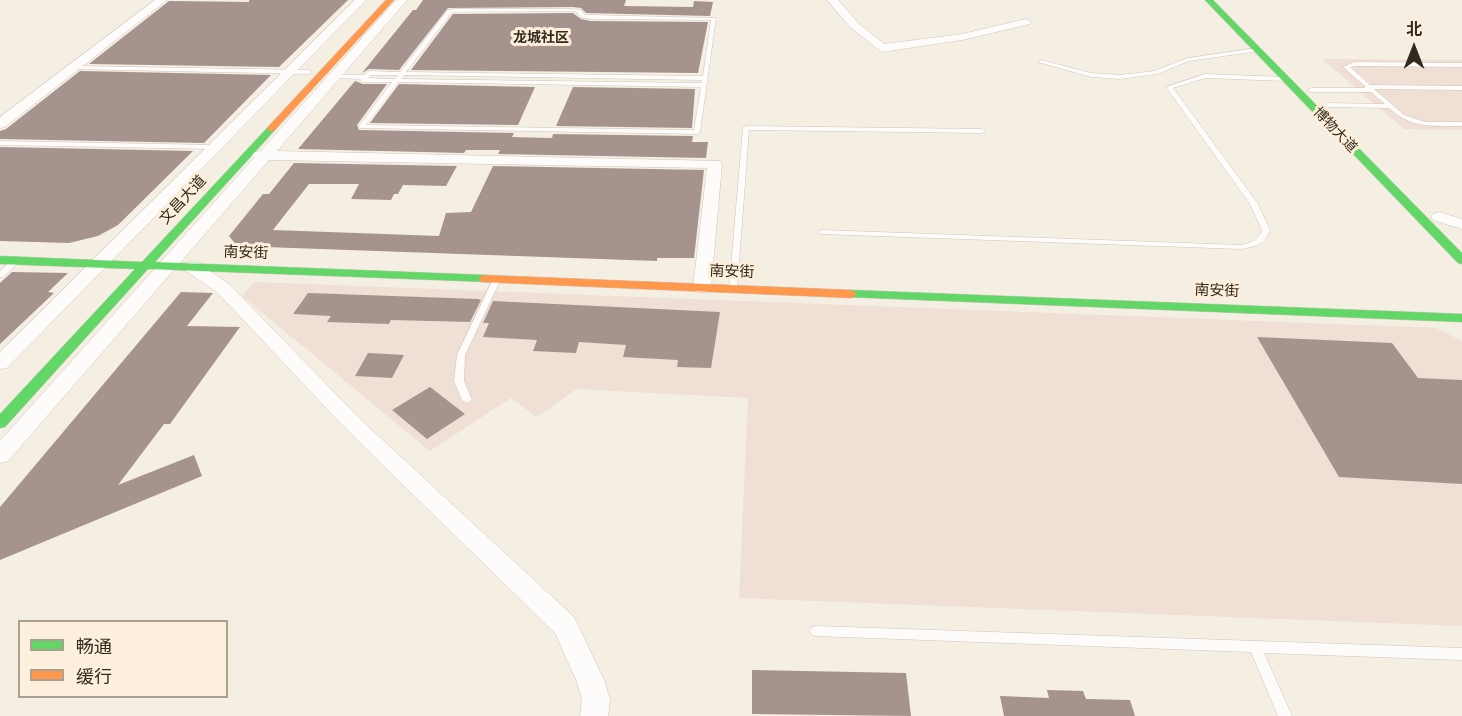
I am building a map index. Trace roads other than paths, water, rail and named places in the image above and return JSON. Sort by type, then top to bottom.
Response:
[{"type":"main road","name":"文昌大道","points":[[158,231],[322,75],[378,0]]},
{"type":"main road","name":"文昌大道","points":[[0,423],[390,0]]},
{"type":"main road","name":"博物大道","points":[[1209,0],[1462,260]]},
{"type":"main road","name":"博物大道","points":[[1221,0],[1462,240]]},
{"type":"main road","points":[[110,281],[142,248]]},
{"type":"main road","name":"南安街","points":[[0,260],[1462,318]]},
{"type":"street","points":[[0,124],[162,0]]},
{"type":"street","points":[[0,363],[361,0]]},
{"type":"street","points":[[0,455],[266,156],[322,75],[402,0]]},
{"type":"street","points":[[832,0],[855,26],[882,48],[954,38],[1026,22]]},
{"type":"street","points":[[247,155],[715,165],[702,288]]},
{"type":"street","points":[[1439,217],[1462,224]]},
{"type":"street","points":[[192,267],[223,288],[354,425],[565,625],[576,644],[591,682],[596,700],[594,716]]},
{"type":"lane","points":[[454,10],[573,10],[579,11],[583,16],[591,17],[714,19],[698,132],[362,127],[397,81],[450,11],[454,10]]},
{"type":"lane","points":[[1041,62],[1091,75],[1120,77],[1155,74],[1188,60],[1257,50]]},
{"type":"lane","points":[[1462,64],[1347,66],[1346,69],[1402,116],[1419,123],[1462,124]]},
{"type":"lane","points":[[74,68],[290,72],[366,77]]},
{"type":"lane","points":[[369,73],[705,82],[397,81],[363,80],[369,73]]},
{"type":"lane","points":[[822,232],[1241,247],[1255,244],[1263,238],[1266,230],[1254,204],[1169,87],[1205,76],[1286,79]]},
{"type":"lane","points":[[1311,90],[1462,88]]},
{"type":"lane","points":[[1326,105],[1389,105]]},
{"type":"lane","points":[[733,289],[746,128],[982,131]]},
{"type":"lane","points":[[0,143],[214,147]]},
{"type":"lane","points":[[0,275],[17,260]]},
{"type":"lane","points":[[467,400],[459,381],[459,363],[464,347],[497,279]]},
{"type":"lane","points":[[816,631],[1462,654]]},
{"type":"lane","points":[[1255,646],[1285,716]]},
{"type":"district","name":"龙城社区","points":[[541,38]]}]
